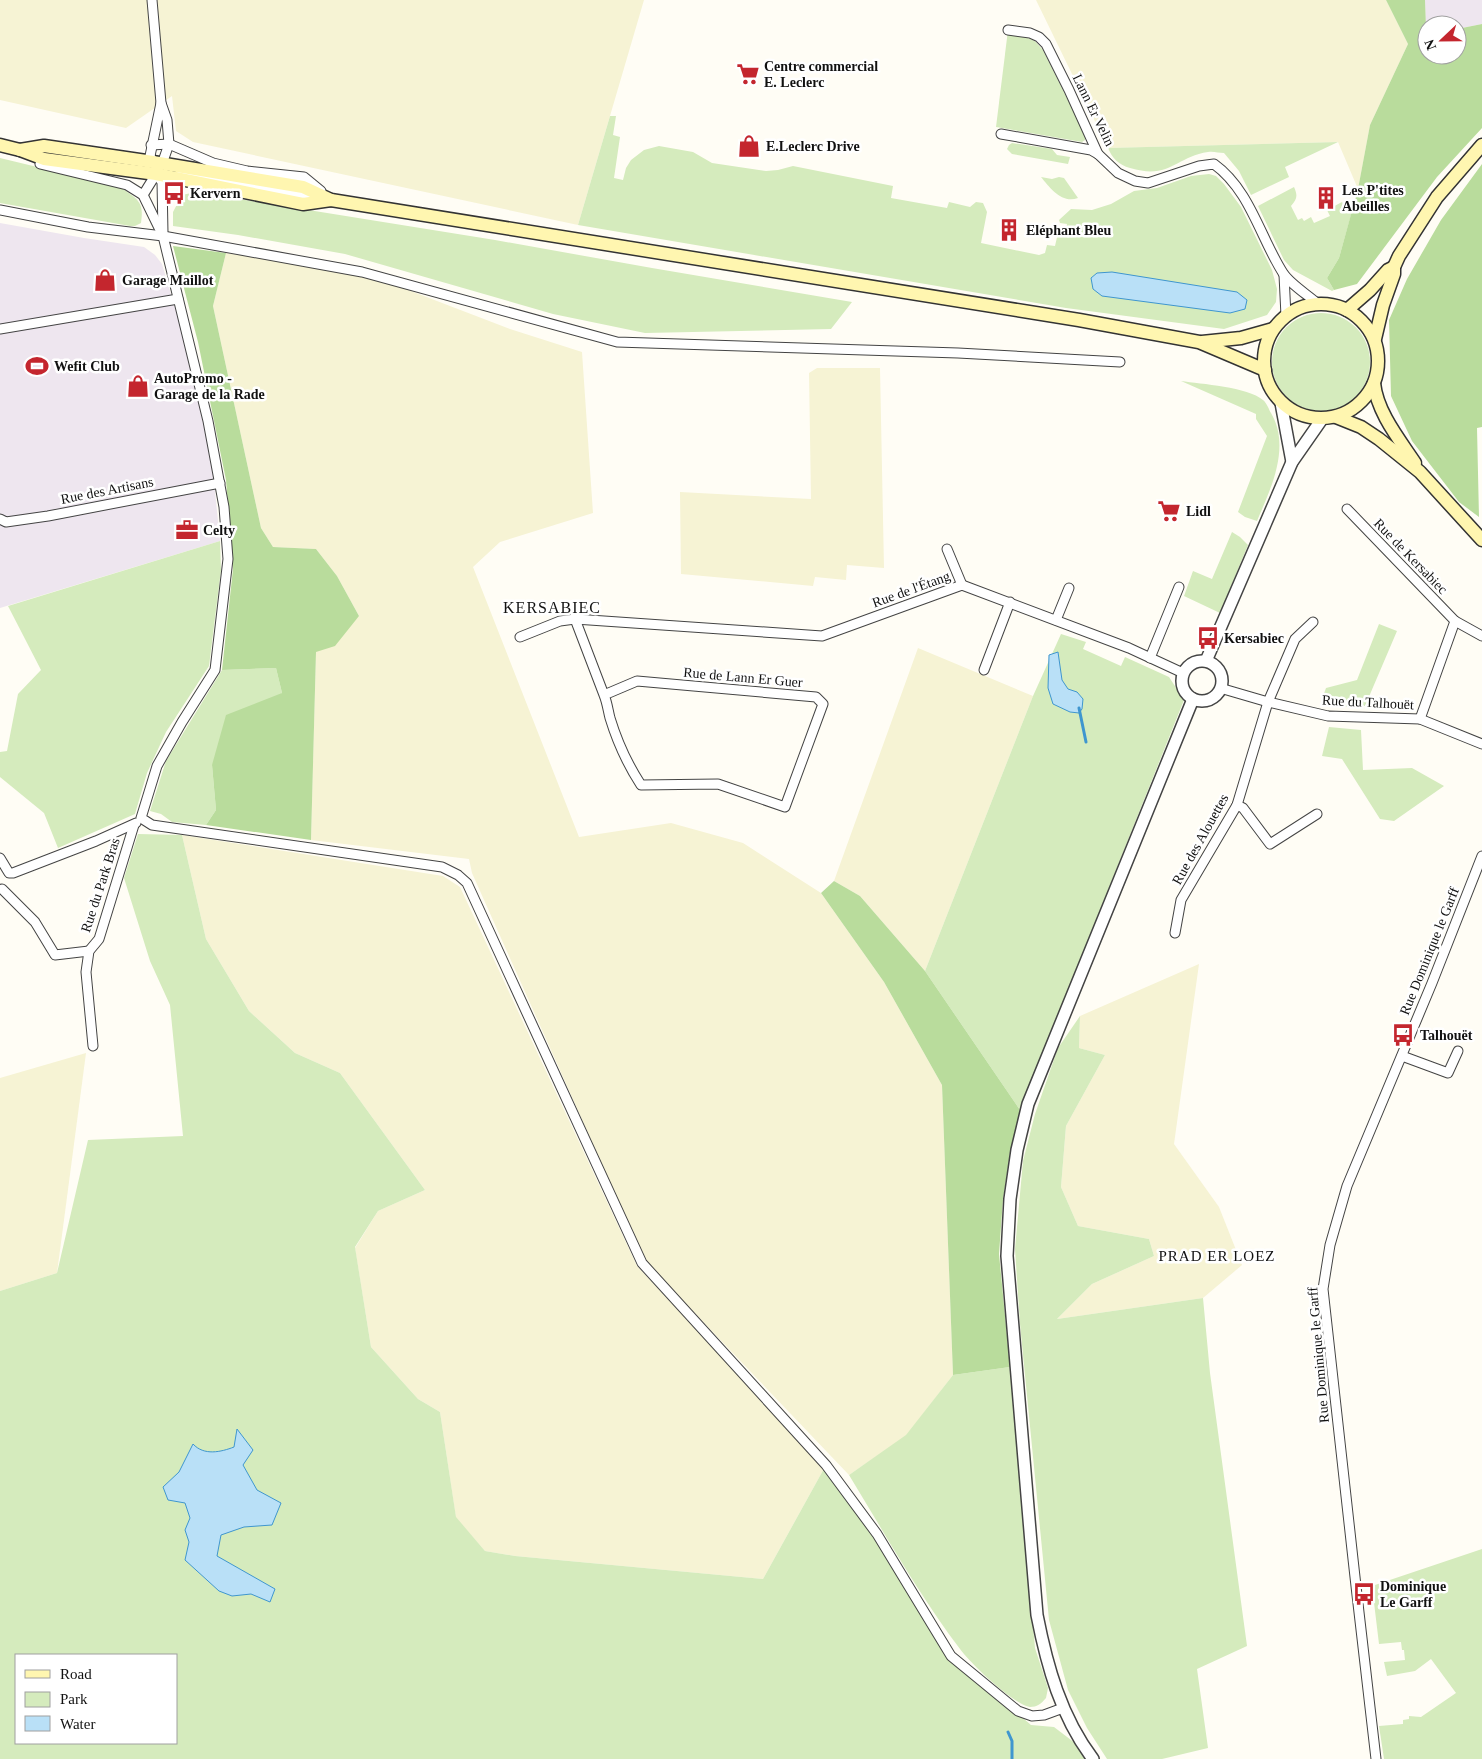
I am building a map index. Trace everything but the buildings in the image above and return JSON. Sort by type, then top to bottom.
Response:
[{"type":"main road","points":[[0,145],[20,150],[44,146],[157,167],[303,187],[331,200],[1079,320],[1199,342],[1265,370]]},
{"type":"main road","points":[[1374,339],[1394,274],[1394,267],[1437,197],[1482,145]]},
{"type":"main road","points":[[1347,310],[1370,290],[1388,270],[1394,267]]},
{"type":"main road","points":[[1318,304],[1333,305],[1347,310],[1365,324],[1374,339],[1378,351],[1378,370],[1374,383],[1366,397],[1350,411],[1336,417],[1322,419],[1300,415],[1282,402],[1271,388],[1265,370],[1265,349],[1273,329],[1286,316],[1301,308],[1318,304]]},
{"type":"main road","points":[[1199,342],[1241,338],[1273,329]]},
{"type":"main road","points":[[1374,383],[1375,394],[1386,417],[1420,472]]},
{"type":"main road","points":[[1336,417],[1361,427],[1379,438],[1420,472],[1482,540]]},
{"type":"street","points":[[143,195],[169,144],[167,120],[161,103],[152,0]]},
{"type":"street","name":"Lann Er Velin","points":[[1008,30],[1030,33],[1039,37],[1046,44],[1098,154],[1118,173],[1135,181],[1148,183],[1199,166],[1214,164],[1224,171],[1248,205],[1284,275]]},
{"type":"street","points":[[161,103],[150,156],[157,167],[162,182],[162,236]]},
{"type":"street","points":[[1000,134],[1091,150],[1098,154]]},
{"type":"street","points":[[151,145],[169,144],[213,163],[247,171],[304,177],[331,200]]},
{"type":"street","points":[[20,150],[35,162],[128,185],[143,195],[162,236],[208,421],[220,483],[228,558],[215,670],[157,766],[141,818],[152,825],[442,867],[458,875],[467,884],[642,1263],[826,1465],[877,1534],[951,1656],[1018,1711],[1038,1716],[1062,1708]]},
{"type":"street","points":[[0,210],[88,227],[162,236],[362,272],[617,342],[958,354],[1120,362]]},
{"type":"street","points":[[1284,275],[1318,304]]},
{"type":"street","points":[[1284,275],[1286,316]]},
{"type":"street","points":[[0,329],[178,299]]},
{"type":"street","points":[[1282,402],[1292,462]]},
{"type":"street","points":[[1206,661],[1292,462],[1322,419]]},
{"type":"street","name":"Rue des Artisans","points":[[0,519],[6,522],[48,516],[220,483]]},
{"type":"street","name":"Rue de Kersabiec","points":[[1347,509],[1455,622],[1482,636]]},
{"type":"street","points":[[947,549],[962,585]]},
{"type":"street","name":"Rue de l'Étang","points":[[575,619],[822,636],[962,585],[1129,648],[1183,673]]},
{"type":"street","points":[[1150,658],[1179,587]]},
{"type":"street","points":[[1056,620],[1069,588]]},
{"type":"street","points":[[984,670],[1010,602]]},
{"type":"street","points":[[520,637],[560,621],[575,619]]},
{"type":"street","name":"Rue de Lann Er Guer","points":[[575,619],[604,695],[610,718],[631,770],[641,786],[718,784],[785,807],[823,704],[816,697],[637,681],[604,695]]},
{"type":"street","name":"Rue des Alouettes","points":[[1175,933],[1181,900],[1237,805],[1268,702],[1294,639],[1313,622]]},
{"type":"street","points":[[1420,719],[1455,622]]},
{"type":"street","points":[[1201,660],[1206,661],[1220,671],[1222,682],[1220,688],[1212,698],[1206,700],[1193,699],[1184,690],[1183,673],[1190,664],[1201,660]]},
{"type":"street","name":"Rue du Talhouët","points":[[1220,688],[1268,702],[1328,716],[1420,719],[1482,744]]},
{"type":"street","points":[[1093,1759],[1062,1708],[1045,1657],[1037,1615],[1007,1256],[1010,1199],[1017,1150],[1028,1104],[1193,699]]},
{"type":"street","points":[[1237,805],[1243,808],[1270,844],[1317,814]]},
{"type":"street","name":"Rue du Park Bras","points":[[89,951],[55,955],[35,922],[1,889],[9,873],[134,825],[141,818]]},
{"type":"street","name":"Rue du Park Bras","points":[[93,1046],[86,972],[89,951],[99,939],[134,825]]},
{"type":"street","name":"Rue Dominique le Garff","points":[[1376,1759],[1323,1289],[1330,1245],[1347,1186],[1402,1056],[1482,856]]},
{"type":"street","points":[[0,858],[9,873]]},
{"type":"street","points":[[1402,1056],[1448,1073],[1458,1051]]},
{"type":"shaded area","points":[[0,0],[644,0],[578,225],[193,142],[176,131],[172,96],[126,128],[0,100]]},
{"type":"shaded area","points":[[1036,0],[1386,0],[1408,44],[1370,125],[1358,189],[1338,142],[1108,148]]},
{"type":"shaded area","points":[[1425,0],[1482,0],[1482,24],[1467,27],[1467,15],[1425,15]]},
{"type":"shaded area","points":[[0,223],[144,247],[155,255],[162,264],[182,331],[212,461],[220,541],[0,608]]},
{"type":"shaded area","points":[[226,253],[364,273],[510,329],[582,352],[593,513],[500,542],[473,567],[579,837],[671,823],[743,843],[821,893],[884,982],[942,1085],[953,1375],[906,1436],[849,1475],[645,1261],[472,873],[469,859],[311,840],[316,651],[359,616],[337,576],[316,549],[273,547],[261,528],[213,306]]},
{"type":"shaded area","points":[[817,368],[880,368],[884,568],[847,565],[846,580],[815,577],[813,586],[681,574],[680,492],[811,499],[809,373]]},
{"type":"shaded area","points":[[918,648],[1033,696],[925,971],[860,896],[834,881]]},
{"type":"shaded area","points":[[182,835],[443,876],[460,887],[637,1266],[826,1465],[763,1579],[515,1556],[485,1551],[456,1518],[440,1412],[418,1399],[371,1347],[355,1248],[378,1211],[425,1190],[340,1073],[295,1053],[249,1011],[206,939]]},
{"type":"shaded area","points":[[1199,964],[1174,1144],[1219,1207],[1242,1265],[1203,1298],[1057,1319],[1092,1284],[1154,1256],[1149,1239],[1078,1226],[1061,1187],[1066,1126],[1105,1055],[1079,1048],[1080,1016]]},
{"type":"shaded area","points":[[86,1053],[57,1273],[0,1291],[0,1078]]},
{"type":"green space","points":[[1386,0],[1425,0],[1426,15],[1417,15],[1417,65],[1467,65],[1467,27],[1482,24],[1482,128],[1437,177],[1357,284],[1334,290],[1327,278],[1339,258],[1358,189],[1370,125],[1408,44]]},
{"type":"green space","points":[[1008,30],[1035,41],[1043,50],[1085,134],[1085,140],[1082,142],[996,127]]},
{"type":"green space","points":[[610,116],[616,116],[613,135],[620,137],[614,178],[623,180],[626,168],[631,160],[644,150],[659,146],[693,152],[712,163],[766,171],[793,166],[893,186],[891,198],[947,208],[949,202],[970,207],[976,202],[983,203],[987,212],[981,243],[1039,255],[1045,253],[1047,245],[1055,246],[1058,233],[1065,235],[1067,224],[1060,223],[1059,220],[1071,209],[1092,210],[1111,204],[1134,191],[1157,188],[1191,176],[1209,174],[1216,176],[1224,184],[1241,207],[1272,270],[1277,289],[1276,302],[1267,315],[1224,329],[1066,308],[578,225]]},
{"type":"green space","points":[[1338,142],[1285,167],[1289,177],[1251,195],[1239,171],[1224,153],[1208,152],[1188,158],[1164,170],[1143,171],[1126,167],[1119,163],[1108,148]]},
{"type":"green space","points":[[1012,143],[1052,149],[1057,155],[1070,157],[1068,164],[1012,154],[1007,149]]},
{"type":"green space","points":[[0,158],[120,187],[138,201],[142,210],[141,223],[130,226],[0,203]]},
{"type":"green space","points":[[1482,164],[1482,427],[1477,428],[1479,517],[1459,502],[1412,441],[1391,396],[1389,320],[1407,279],[1441,220]]},
{"type":"green space","points":[[1041,177],[1052,179],[1064,178],[1078,198],[1067,199],[1062,197],[1052,190]]},
{"type":"green space","points":[[1294,187],[1296,197],[1291,206],[1298,220],[1302,218],[1304,221],[1311,217],[1314,223],[1330,216],[1327,210],[1342,202],[1345,208],[1352,205],[1353,208],[1339,258],[1327,278],[1334,290],[1332,291],[1293,270],[1284,260],[1258,206]]},
{"type":"green space","points":[[196,192],[495,240],[852,302],[831,329],[645,333],[553,314],[345,254],[238,235],[173,226],[173,212],[182,195]]},
{"type":"green space","points":[[173,246],[226,253],[213,306],[261,528],[273,547],[316,549],[337,576],[359,616],[335,646],[316,652],[311,840],[206,825],[216,810],[212,765],[226,715],[282,693],[276,668],[222,670],[233,569],[226,480],[198,342]]},
{"type":"green space","points":[[1321,313],[1331,314],[1348,321],[1362,335],[1369,352],[1369,372],[1362,389],[1348,403],[1331,410],[1321,411],[1311,410],[1294,403],[1280,389],[1273,372],[1272,362],[1273,352],[1280,335],[1294,321],[1311,314]]},
{"type":"green space","points":[[1181,381],[1247,392],[1263,400],[1267,405],[1277,426],[1279,453],[1273,481],[1257,521],[1245,517],[1238,512],[1267,436],[1256,419],[1256,414]]},
{"type":"green space","points":[[1232,532],[1248,545],[1220,613],[1184,596],[1193,571],[1212,579]]},
{"type":"green space","points":[[220,541],[221,570],[209,666],[166,732],[147,773],[135,814],[58,848],[44,813],[0,777],[0,752],[7,751],[18,694],[41,670],[8,606]]},
{"type":"green space","points":[[1379,624],[1397,631],[1365,706],[1348,707],[1321,702],[1326,688],[1357,680]]},
{"type":"green space","points":[[1061,634],[1086,642],[1083,649],[1121,666],[1125,657],[1169,677],[1184,700],[1020,1110],[925,971],[1033,696]]},
{"type":"green space","points":[[276,668],[282,693],[212,765],[216,810],[206,825],[172,822],[161,814],[150,811],[166,761],[222,670]]},
{"type":"green space","points":[[1329,727],[1361,730],[1363,770],[1412,768],[1444,786],[1394,821],[1380,819],[1342,759],[1322,756]]},
{"type":"green space","points":[[138,834],[182,835],[206,939],[249,1011],[295,1053],[340,1073],[425,1190],[378,1211],[355,1247],[371,1347],[418,1399],[440,1412],[456,1517],[485,1551],[515,1556],[763,1579],[826,1465],[877,1534],[951,1656],[1031,1725],[1054,1727],[1075,1743],[1085,1759],[0,1759],[0,1291],[57,1273],[88,1140],[183,1136],[170,1005],[150,961],[124,878]]},
{"type":"green space","points":[[834,881],[860,896],[925,971],[1020,1110],[1010,1153],[1003,1199],[999,1254],[1010,1367],[953,1375],[942,1085],[884,982],[821,893]]},
{"type":"green space","points":[[1080,1016],[1079,1048],[1105,1055],[1066,1126],[1061,1187],[1078,1226],[1149,1239],[1154,1256],[1092,1284],[1057,1319],[1203,1298],[1210,1373],[1247,1646],[1197,1669],[1208,1748],[1162,1759],[1107,1759],[1087,1728],[1068,1690],[1049,1620],[1020,1324],[1015,1249],[1023,1161],[1035,1114],[1058,1048]]},
{"type":"green space","points":[[1010,1367],[1035,1648],[1048,1688],[1046,1698],[1039,1705],[1032,1707],[1023,1705],[1003,1691],[982,1673],[960,1649],[916,1586],[849,1475],[906,1435],[953,1375]]},
{"type":"green space","points":[[1482,1549],[1482,1759],[1384,1759],[1379,1726],[1403,1724],[1403,1720],[1409,1719],[1409,1716],[1421,1717],[1456,1693],[1431,1659],[1415,1671],[1387,1676],[1384,1662],[1405,1660],[1404,1650],[1402,1650],[1401,1642],[1379,1644],[1372,1586]]},
{"type":"water","points":[[1112,272],[1237,292],[1247,300],[1245,309],[1230,313],[1102,296],[1093,289],[1091,278],[1097,273]]},
{"type":"water","points":[[1058,652],[1062,680],[1068,689],[1077,692],[1083,699],[1082,709],[1079,713],[1070,712],[1053,704],[1048,688],[1049,655]]},
{"type":"water","points":[[237,1429],[253,1450],[243,1465],[257,1490],[281,1503],[272,1525],[244,1527],[221,1535],[217,1556],[275,1589],[270,1602],[251,1594],[232,1596],[219,1591],[185,1560],[189,1542],[185,1530],[190,1518],[185,1503],[168,1500],[163,1487],[179,1472],[193,1444],[207,1452],[229,1449],[234,1447]]},
{"type":"waterway","points":[[1079,708],[1086,742]]},
{"type":"waterway","points":[[1008,1732],[1012,1741],[1012,1759]]},
{"type":"place","name":"Centre commercial E. Leclerc","points":[[748,74]]},
{"type":"place","name":"E.Leclerc Drive","points":[[749,146]]},
{"type":"place","name":"Kervern","points":[[174,193]]},
{"type":"place","name":"Les P'tites Abeilles","points":[[1326,198]]},
{"type":"place","name":"Eléphant Bleu","points":[[1009,230]]},
{"type":"place","name":"Garage Maillot","points":[[105,280]]},
{"type":"place","name":"Wefit Club","points":[[37,366]]},
{"type":"place","name":"AutoPromo - Garage de la Rade","points":[[138,386]]},
{"type":"place","name":"Lidl","points":[[1169,511]]},
{"type":"place","name":"Celty","points":[[187,530]]},
{"type":"place","name":"Kersabiec","points":[[1208,638]]},
{"type":"place","name":"Talhouët","points":[[1403,1035]]},
{"type":"place","name":"Dominique Le Garff","points":[[1364,1594]]},
{"type":"district","name":"KERSABIEC","points":[[552,607]]},
{"type":"district","name":"PRAD ER LOEZ","points":[[1217,1256]]}]
